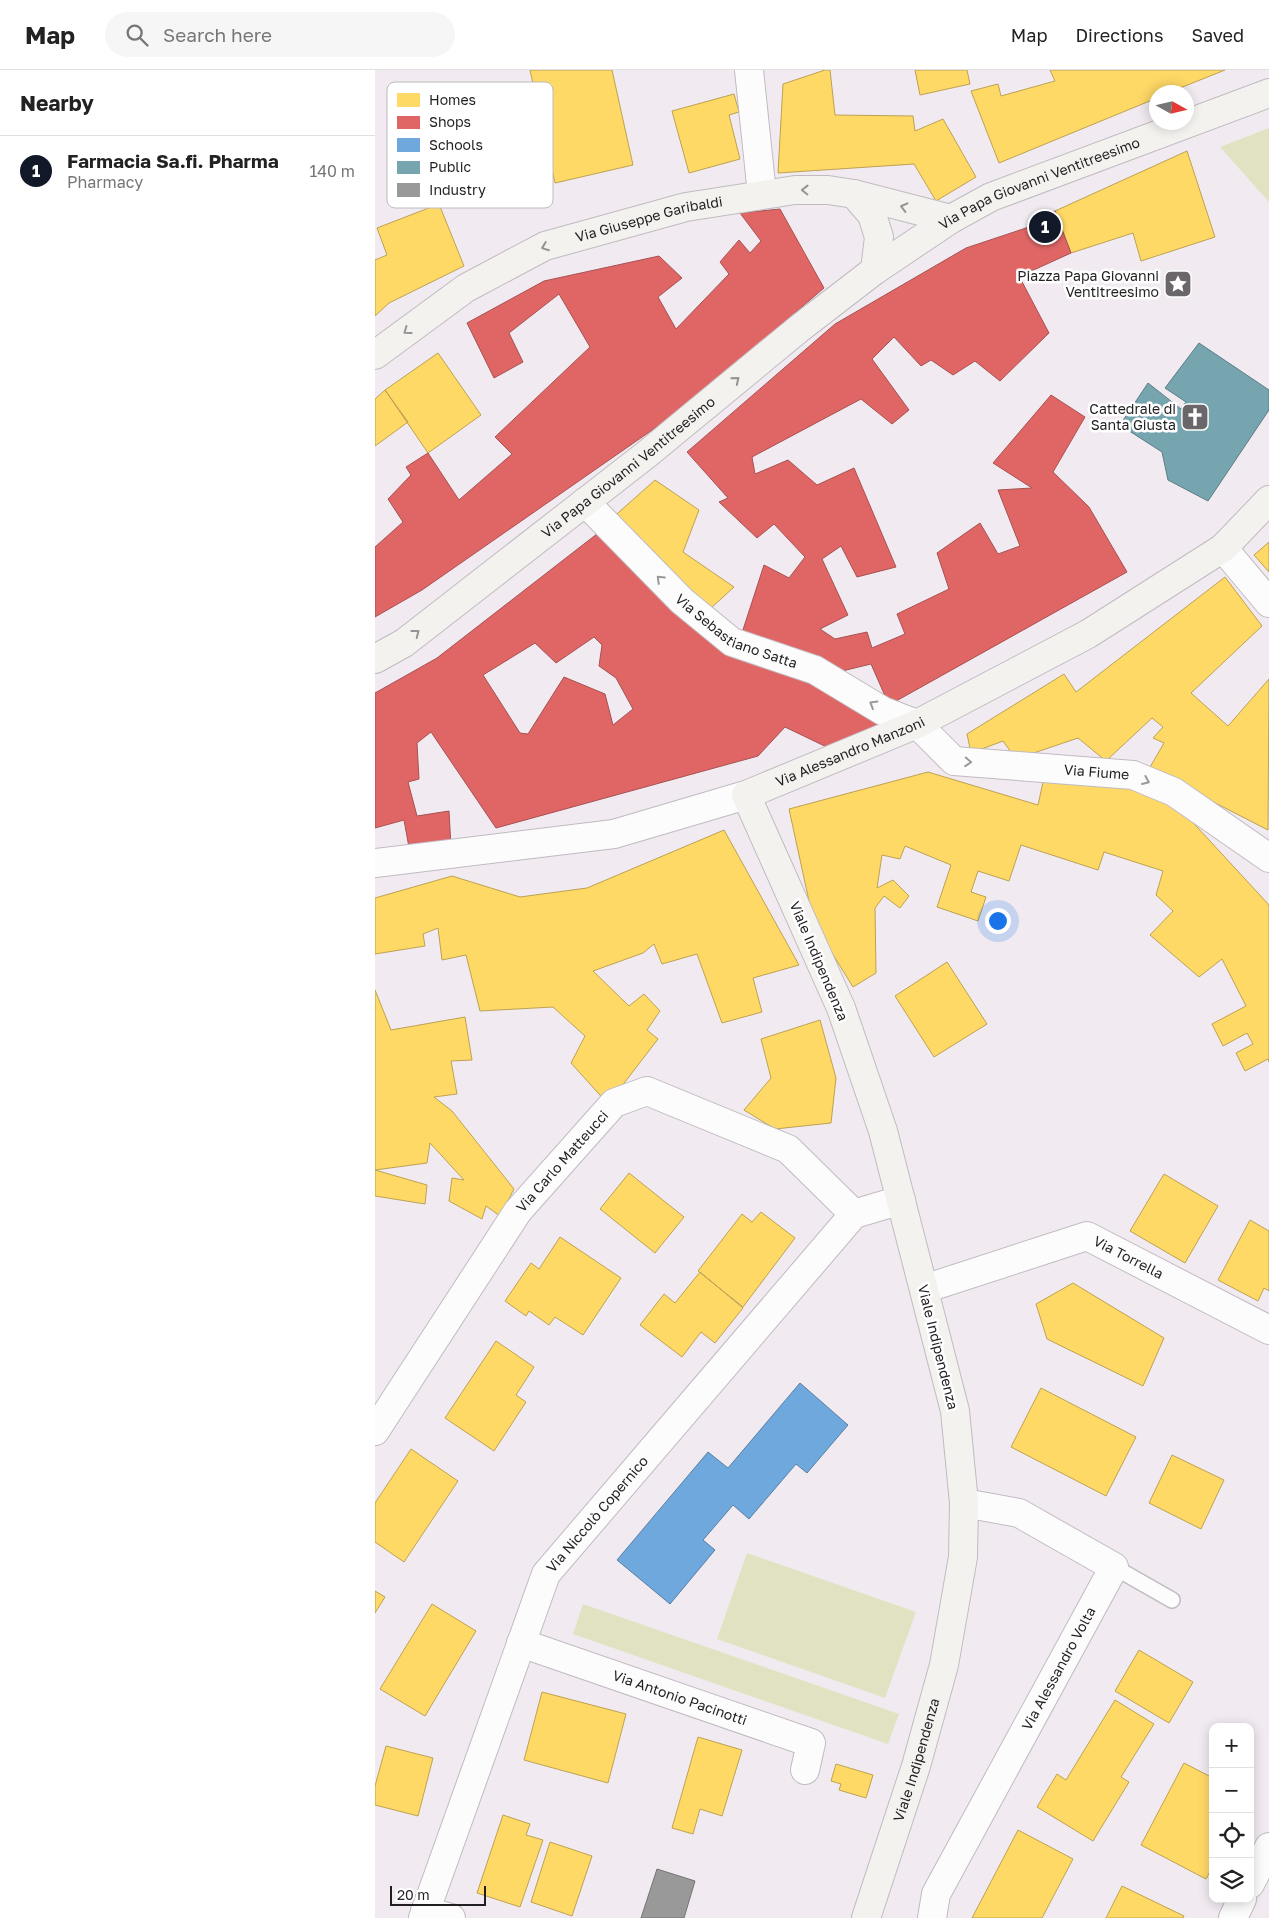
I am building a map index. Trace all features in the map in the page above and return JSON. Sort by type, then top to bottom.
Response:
[{"type":"main road","name":"Via Papa Giovanni Ventitreesimo","points":[[375,659],[403,643],[647,454],[801,327],[875,270],[951,219],[991,197],[1269,93]]},
{"type":"main road","name":"Via Giuseppe Garibaldi","points":[[375,355],[466,288],[545,246],[686,207],[795,190],[828,190],[854,194],[951,219]]},
{"type":"main road","points":[[854,194],[872,215],[879,237],[875,270]]},
{"type":"main road","name":"Via Alessandro Manzoni","points":[[746,795],[917,724],[1087,634],[1223,548],[1269,500]]},
{"type":"main road","name":"Viale Indipendenza","points":[[746,795],[841,1008],[883,1131],[955,1410],[964,1503],[963,1557],[944,1665],[916,1766],[866,1918]]},
{"type":"street","points":[[749,70],[762,194]]},
{"type":"street","name":"Via Sebastiano Satta","points":[[585,502],[682,601],[732,642],[815,670],[883,710],[917,724]]},
{"type":"street","points":[[1223,548],[1269,603]]},
{"type":"street","name":"Via Fiume","points":[[917,724],[954,761],[1133,775],[1174,792],[1269,858]]},
{"type":"street","name":"Via Alessandro Manzoni","points":[[375,863],[486,848],[614,834],[746,795]]},
{"type":"street","name":"Via Carlo Matteucci","points":[[378,1421],[518,1211],[614,1103],[647,1091],[788,1149],[853,1214]]},
{"type":"street","points":[[853,1214],[901,1200]]},
{"type":"street","name":"Via Niccolò Copernico","points":[[424,1914],[546,1574],[853,1214]]},
{"type":"street","name":"Via Torrella","points":[[923,1289],[1087,1236],[1269,1330]]},
{"type":"street","points":[[964,1503],[1019,1514],[1114,1568]]},
{"type":"street","name":"Via Alessandro Volta","points":[[931,1918],[936,1894],[1114,1568]]},
{"type":"street","name":"Via Antonio Pacinotti","points":[[521,1643],[811,1743],[805,1770]]},
{"type":"street","points":[[1254,1876],[1269,1847]]},
{"type":"street","points":[[1233,1918],[1240,1903]]},
{"type":"street","points":[[424,1914],[451,1918]]},
{"type":"lane","points":[[1114,1568],[1172,1600]]},
{"type":"green space","points":[[1269,128],[1269,202],[1220,147]]},
{"type":"green space","points":[[747,1553],[916,1612],[885,1698],[717,1639]]},
{"type":"green space","points":[[583,1604],[899,1714],[888,1744],[573,1634]]},
{"type":"building: Homes","points":[[530,70],[612,70],[633,165],[555,183],[553,174],[553,82],[533,82]]},
{"type":"building: Homes","points":[[830,70],[835,115],[913,116],[915,131],[943,119],[976,177],[936,201],[914,164],[778,173],[783,84]]},
{"type":"building: Homes","points":[[915,70],[967,70],[970,84],[920,95]]},
{"type":"building: Homes","points":[[1050,70],[1225,70],[1188,85],[1149,85],[1149,101],[999,163],[971,91],[998,84],[1001,96],[1055,81]]},
{"type":"building: Homes","points":[[734,94],[739,112],[729,115],[740,159],[689,173],[672,111]]},
{"type":"building: Homes","points":[[1187,151],[1215,237],[1141,261],[1133,233],[1071,253],[1055,211]]},
{"type":"building: Homes","points":[[429,208],[441,208],[464,266],[389,303],[375,316],[375,260],[387,255],[377,228]]},
{"type":"building: Homes","points":[[438,353],[481,415],[428,453],[385,390]]},
{"type":"building: Homes","points":[[385,390],[408,422],[375,446],[375,399]]},
{"type":"building: Homes","points":[[655,480],[699,510],[683,552],[734,587],[710,609],[609,521]]},
{"type":"building: Homes","points":[[1269,542],[1269,572],[1254,555]]},
{"type":"building: Homes","points":[[1225,577],[1262,626],[1191,693],[1228,726],[1269,679],[1268,830],[1149,769],[1164,743],[1153,738],[1163,727],[1152,718],[1106,761],[1078,738],[1016,759],[1003,741],[971,753],[967,734],[1064,674],[1076,692]]},
{"type":"building: Homes","points":[[928,772],[1038,805],[1043,782],[1162,789],[1269,905],[1269,1062],[1268,1059],[1245,1071],[1236,1053],[1253,1044],[1247,1033],[1223,1046],[1212,1024],[1246,1006],[1222,959],[1199,977],[1150,935],[1173,911],[1156,895],[1163,871],[1104,852],[1098,870],[1021,845],[1009,881],[978,871],[971,892],[986,897],[978,921],[937,907],[951,865],[905,846],[900,859],[882,855],[877,888],[893,880],[909,896],[900,908],[884,896],[875,908],[876,973],[853,987],[814,924],[789,809]]},
{"type":"building: Homes","points":[[724,830],[799,965],[753,978],[762,1012],[722,1023],[697,954],[662,964],[654,944],[643,953],[593,971],[629,1006],[644,994],[660,1011],[647,1030],[658,1039],[608,1104],[571,1063],[585,1036],[553,1007],[480,1011],[466,955],[442,960],[438,928],[423,934],[425,946],[375,954],[375,898],[452,876],[520,897],[587,888]]},
{"type":"building: Homes","points":[[947,962],[987,1024],[934,1057],[895,996]]},
{"type":"building: Homes","points":[[375,990],[391,1030],[465,1017],[472,1060],[451,1061],[457,1094],[434,1097],[452,1111],[514,1189],[500,1216],[486,1206],[482,1219],[449,1201],[452,1178],[464,1180],[430,1143],[427,1163],[375,1170]]},
{"type":"building: Homes","points":[[820,1020],[836,1078],[831,1123],[775,1129],[744,1110],[771,1078],[761,1039]]},
{"type":"building: Homes","points":[[375,1170],[427,1185],[425,1204],[375,1196]]},
{"type":"building: Homes","points":[[629,1173],[684,1217],[655,1253],[600,1209]]},
{"type":"building: Homes","points":[[1164,1174],[1218,1206],[1185,1263],[1130,1231]]},
{"type":"building: Homes","points":[[761,1212],[795,1238],[743,1307],[698,1271],[742,1214],[752,1222]]},
{"type":"building: Homes","points":[[1250,1220],[1269,1231],[1269,1291],[1264,1288],[1258,1301],[1218,1280]]},
{"type":"building: Homes","points":[[560,1237],[621,1278],[583,1335],[555,1317],[549,1325],[529,1311],[526,1316],[505,1301],[531,1263],[539,1269]]},
{"type":"building: Homes","points":[[700,1272],[743,1308],[715,1343],[701,1332],[682,1357],[640,1325],[664,1294],[675,1303]]},
{"type":"building: Homes","points":[[1073,1283],[1164,1338],[1143,1386],[1047,1339],[1036,1304]]},
{"type":"building: Homes","points":[[496,1341],[534,1367],[516,1395],[526,1402],[494,1451],[445,1418]]},
{"type":"building: Homes","points":[[1041,1388],[1136,1437],[1106,1496],[1011,1447]]},
{"type":"building: Homes","points":[[411,1449],[458,1481],[404,1562],[375,1542],[375,1503]]},
{"type":"building: Homes","points":[[1172,1455],[1224,1480],[1201,1529],[1149,1503]]},
{"type":"building: Homes","points":[[375,1591],[385,1597],[375,1613]]},
{"type":"building: Homes","points":[[432,1604],[476,1631],[425,1716],[380,1689]]},
{"type":"building: Homes","points":[[1139,1650],[1193,1682],[1169,1723],[1115,1691]]},
{"type":"building: Homes","points":[[542,1692],[626,1714],[608,1783],[524,1760]]},
{"type":"building: Homes","points":[[1115,1700],[1154,1724],[1121,1777],[1129,1782],[1093,1841],[1037,1807],[1057,1774],[1066,1780]]},
{"type":"building: Homes","points":[[698,1737],[742,1750],[722,1816],[700,1809],[693,1834],[672,1828]]},
{"type":"building: Homes","points":[[386,1746],[433,1758],[418,1816],[375,1805],[375,1786]]},
{"type":"building: Homes","points":[[1184,1763],[1209,1776],[1209,1873],[1206,1879],[1141,1845]]},
{"type":"building: Homes","points":[[836,1764],[873,1775],[866,1798],[839,1790],[841,1784],[831,1781]]},
{"type":"building: Homes","points":[[503,1815],[530,1824],[526,1835],[543,1840],[520,1907],[477,1893]]},
{"type":"building: Homes","points":[[1018,1830],[1073,1859],[1042,1918],[972,1918]]},
{"type":"building: Homes","points":[[550,1842],[592,1856],[572,1916],[531,1902]]},
{"type":"building: Homes","points":[[1122,1886],[1184,1916],[1183,1918],[1106,1918]]},
{"type":"building: Shops","points":[[780,209],[824,288],[681,410],[422,590],[375,617],[375,547],[403,522],[388,499],[411,475],[406,467],[428,453],[459,500],[512,454],[495,437],[590,347],[559,294],[509,333],[523,362],[494,378],[467,323],[544,281],[659,256],[682,278],[658,297],[676,329],[729,274],[720,262],[739,240],[750,253],[761,241],[740,213]]},
{"type":"building: Shops","points":[[1055,211],[1071,253],[1019,276],[1049,333],[1000,381],[975,361],[953,375],[931,360],[921,366],[894,337],[872,359],[909,410],[892,424],[861,399],[752,457],[755,474],[788,460],[817,485],[854,468],[896,567],[857,577],[841,546],[822,559],[848,615],[820,629],[835,639],[867,632],[872,648],[905,634],[897,614],[949,589],[937,553],[980,523],[998,554],[1020,546],[998,490],[1032,488],[993,463],[1051,395],[1085,417],[1053,472],[1089,507],[1127,572],[889,705],[871,664],[838,672],[740,639],[764,565],[789,578],[805,557],[774,524],[757,538],[719,502],[728,498],[687,452],[835,324],[966,248],[1026,228]]},
{"type":"building: Shops","points":[[602,530],[706,634],[880,717],[882,734],[835,751],[785,727],[758,756],[496,828],[431,732],[417,743],[419,779],[408,782],[417,816],[449,811],[451,847],[410,853],[404,820],[375,828],[375,693],[437,658]],"holes":[[[594,637],[602,645],[599,666],[616,678],[633,709],[613,725],[605,694],[564,677],[528,734],[520,733],[483,675],[535,643],[556,663]]]},
{"type":"building: Schools","points":[[800,1383],[848,1425],[807,1473],[796,1464],[749,1519],[733,1505],[703,1540],[715,1550],[670,1604],[617,1560],[708,1452],[728,1468]]},
{"type":"building: Public","name":"Cattedrale di Santa Giusta","points":[[1199,343],[1269,390],[1269,410],[1208,501],[1168,480],[1162,452],[1120,425],[1148,383],[1181,409],[1186,402],[1165,388]]},
{"type":"building: Industry","points":[[657,1869],[695,1881],[684,1918],[641,1918]]},
{"type":"place","name":"Farmacia Sa.fi. Pharma","points":[[1045,227]]},
{"type":"place","name":"Piazza Papa Giovanni Ventitreesimo","points":[[1178,284]]},
{"type":"place","name":"Cattedrale di Santa Giusta","points":[[1195,417]]}]
